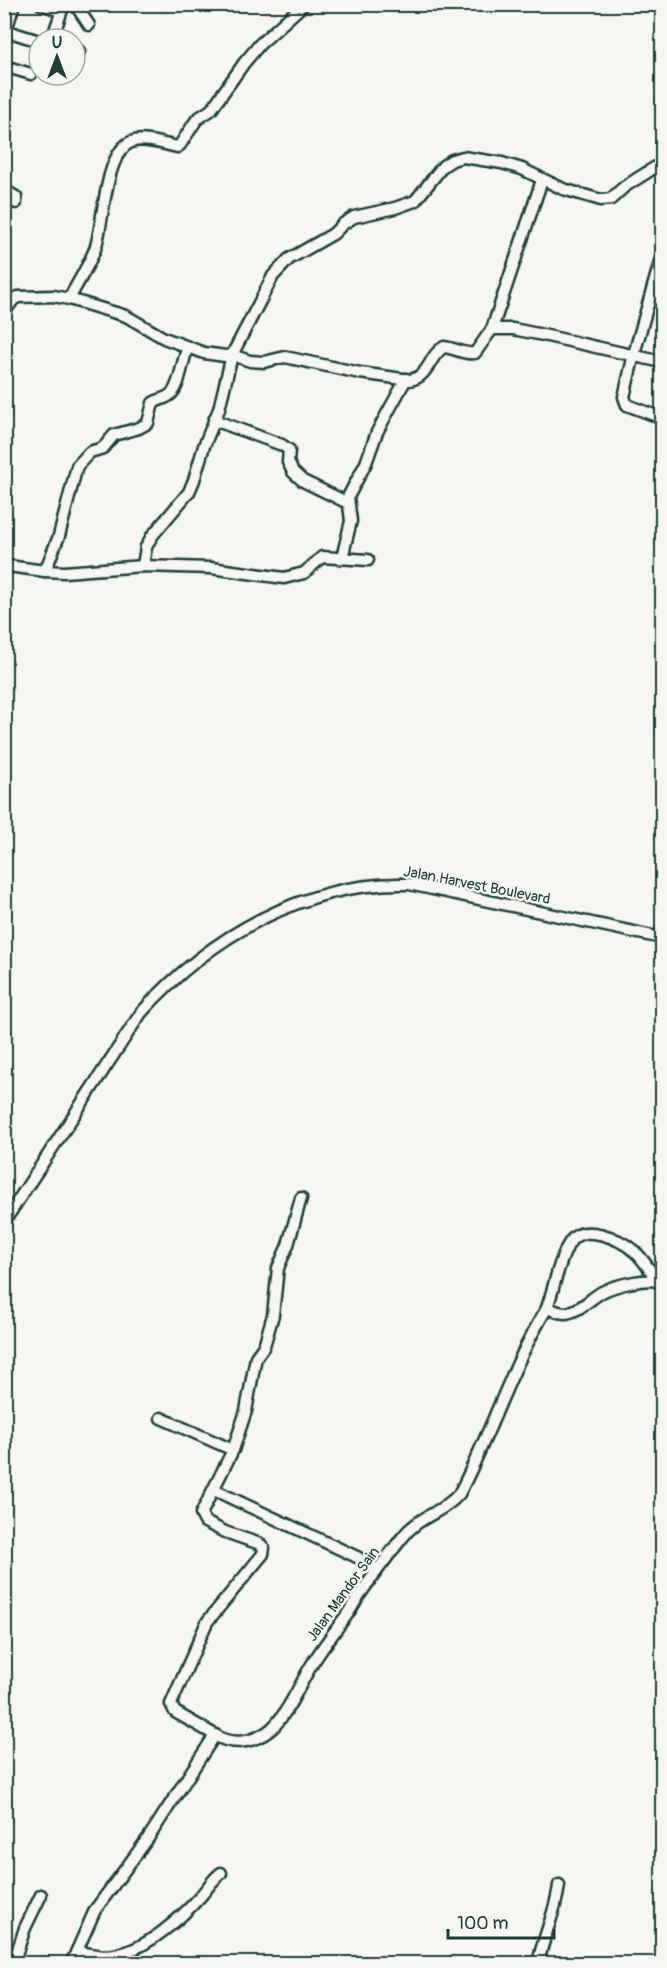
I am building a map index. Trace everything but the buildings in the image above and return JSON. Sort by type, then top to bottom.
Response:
[{"type":"street","points":[[14,4],[5,30],[27,37]]},
{"type":"street","points":[[41,4],[63,8],[56,27]]},
{"type":"street","points":[[75,4],[89,25]]},
{"type":"street","points":[[69,299],[85,273],[96,247],[102,220],[104,194],[124,146],[132,141],[177,147],[180,145],[191,126],[211,110],[260,44],[304,4]]},
{"type":"street","points":[[4,66],[27,73]]},
{"type":"street","points":[[143,566],[146,547],[152,536],[189,492],[214,420],[232,355],[273,276],[289,259],[333,234],[354,217],[415,201],[444,166],[452,160],[463,157],[502,163],[522,169],[542,180],[580,195],[606,200],[663,163]]},
{"type":"street","points":[[4,312],[18,297],[54,296],[126,316],[164,338],[204,353],[232,355],[250,361],[264,362],[285,357],[360,373],[406,379],[418,378],[426,372],[434,356],[444,347],[475,353],[492,329],[542,180]]},
{"type":"street","points":[[4,190],[16,197],[16,203]]},
{"type":"street","points":[[663,255],[624,397],[627,405],[663,418]]},
{"type":"street","points":[[492,329],[513,329],[663,362]]},
{"type":"street","points":[[45,571],[59,536],[77,466],[90,452],[103,448],[114,435],[148,423],[153,403],[175,390],[188,347]]},
{"type":"street","points":[[342,558],[351,521],[348,497],[366,463],[377,432],[406,379]]},
{"type":"street","points":[[214,420],[286,448],[290,452],[288,462],[299,478],[348,503]]},
{"type":"street","points":[[6,567],[64,572],[143,566],[211,568],[284,578],[304,573],[322,557],[368,560]]},
{"type":"street","name":"Jalan Harvest Boulevard","points":[[4,1222],[141,1013],[156,996],[185,969],[234,934],[288,906],[341,890],[387,883],[409,884],[663,938]]},
{"type":"street","points":[[301,1198],[291,1238],[278,1268],[273,1315],[264,1346],[256,1357],[246,1411],[233,1450],[214,1490],[357,1557],[377,1570]]},
{"type":"street","name":"Jalan Mandor Sain","points":[[214,1490],[201,1514],[205,1522],[225,1532],[260,1544],[264,1548],[263,1554],[207,1622],[171,1704],[175,1712],[223,1740],[240,1742],[258,1737],[270,1730],[281,1718],[316,1658],[403,1536],[420,1519],[453,1501],[459,1494],[528,1343],[547,1308],[570,1242],[581,1233],[591,1232],[606,1236],[634,1251],[660,1282]]},
{"type":"street","points":[[547,1308],[567,1313],[576,1310],[604,1291],[635,1282],[660,1282]]},
{"type":"street","points":[[161,1418],[233,1450]]},
{"type":"street","points":[[71,1964],[95,1910],[163,1816],[214,1735]]},
{"type":"street","points":[[77,1951],[103,1956],[118,1955],[132,1950],[176,1921],[221,1873]]},
{"type":"street","points":[[538,1964],[559,1886]]},
{"type":"street","points":[[13,1964],[25,1928],[41,1895]]}]
